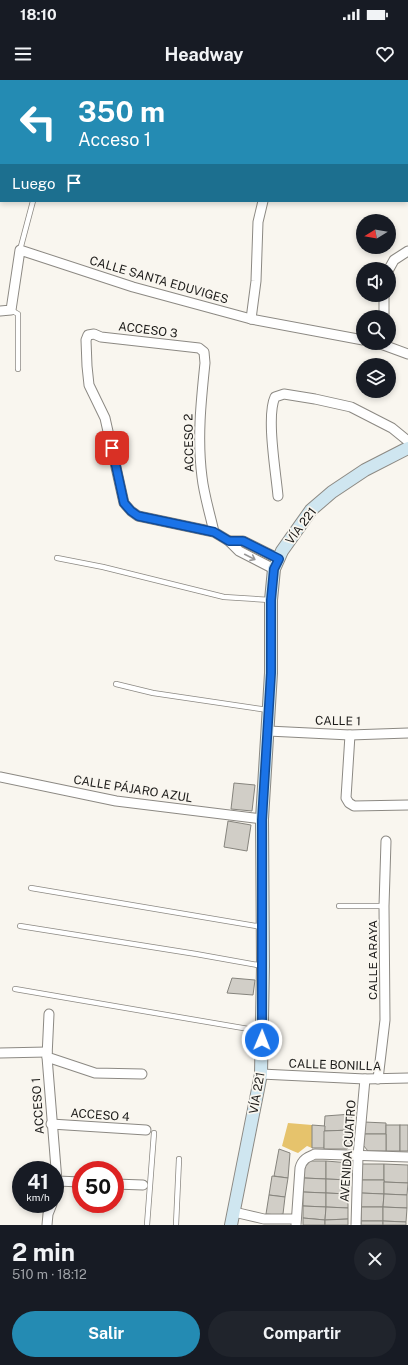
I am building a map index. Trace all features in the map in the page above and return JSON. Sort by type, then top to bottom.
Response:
[{"type":"main road","name":"VÍA 221","points":[[231,1225],[261,1074],[263,966],[262,820],[271,673],[271,600],[276,564],[282,551],[311,510],[332,492],[365,470],[408,448]]},
{"type":"street","points":[[252,319],[256,281],[258,222],[263,202]]},
{"type":"street","points":[[0,311],[11,310],[20,250]]},
{"type":"street","name":"CALLE SANTA EDUVIGES","points":[[20,250],[133,287],[252,319],[356,339]]},
{"type":"street","points":[[393,262],[408,251]]},
{"type":"street","name":"ACCESO 3","points":[[204,352],[199,348],[101,337],[94,334],[88,335],[86,340],[89,385],[105,418],[124,503],[138,516],[214,532]]},
{"type":"street","points":[[396,349],[408,354]]},
{"type":"street","name":"ACCESO 2","points":[[204,352],[205,363],[200,430],[200,462],[214,532]]},
{"type":"street","points":[[278,496],[272,435],[272,404],[275,397],[284,394],[351,407],[392,428],[408,441]]},
{"type":"street","points":[[214,532],[229,541],[239,551],[276,564]]},
{"type":"street","name":"CALLE 1","points":[[268,731],[350,735],[408,733]]},
{"type":"street","points":[[350,735],[346,798],[349,804],[354,806],[408,805]]},
{"type":"street","name":"CALLE PÁJARO AZUL","points":[[0,777],[116,801],[262,820]]},
{"type":"street","name":"CALLE ARAYA","points":[[378,1079],[385,1020],[384,906],[386,841]]},
{"type":"street","name":"ACCESO 1","points":[[49,1014],[47,1054],[55,1161]]},
{"type":"street","points":[[0,1053],[47,1054],[95,1073],[142,1074]]},
{"type":"street","name":"CALLE BONILLA","points":[[261,1074],[365,1079],[408,1078]]},
{"type":"street","name":"AVENIDA CUATRO","points":[[356,1225],[358,1156],[365,1079]]},
{"type":"street","name":"ACCESO 4","points":[[51,1124],[150,1132]]},
{"type":"street","points":[[234,1212],[264,1219],[296,1222],[301,1162],[315,1154],[408,1157]]},
{"type":"street","points":[[124,1184],[143,1185]]},
{"type":"street","points":[[48,1213],[48,1225]]},
{"type":"lane","points":[[20,250],[33,202]]},
{"type":"lane","points":[[11,310],[18,314],[18,369]]},
{"type":"lane","points":[[57,558],[103,567],[224,597],[271,600]]},
{"type":"lane","points":[[116,684],[153,693],[269,710]]},
{"type":"lane","points":[[31,888],[262,927]]},
{"type":"lane","points":[[339,906],[384,906]]},
{"type":"lane","points":[[20,926],[263,966]]},
{"type":"lane","points":[[15,989],[262,1031]]},
{"type":"lane","points":[[147,1225],[150,1132]]},
{"type":"lane","points":[[176,1225],[179,1159]]},
{"type":"shaded area","points":[[288,1123],[312,1125],[312,1148],[307,1146],[298,1153],[282,1146]]},
{"type":"building","points":[[234,783],[255,785],[252,811],[231,809]]},
{"type":"building","points":[[228,821],[251,825],[247,851],[224,847]]},
{"type":"building","points":[[232,978],[255,980],[253,995],[227,993]]},
{"type":"building","points":[[352,1114],[351,1130],[324,1131],[325,1116]]},
{"type":"building","points":[[364,1122],[386,1123],[386,1134],[363,1134]]},
{"type":"building","points":[[312,1125],[325,1126],[324,1148],[312,1148]]},
{"type":"building","points":[[386,1125],[400,1125],[400,1151],[386,1151]]},
{"type":"building","points":[[400,1125],[408,1125],[408,1151],[400,1151]]},
{"type":"building","points":[[351,1130],[351,1142],[347,1149],[324,1149],[324,1131]]},
{"type":"building","points":[[363,1134],[386,1134],[386,1151],[368,1151],[363,1145]]},
{"type":"building","points":[[279,1149],[290,1153],[288,1178],[274,1176]]},
{"type":"building","points":[[307,1161],[326,1161],[326,1179],[304,1178],[305,1163]]},
{"type":"building","points":[[326,1161],[350,1163],[349,1180],[326,1179]]},
{"type":"building","points":[[362,1164],[384,1164],[384,1180],[361,1180]]},
{"type":"building","points":[[384,1164],[408,1165],[408,1183],[384,1182]]},
{"type":"building","points":[[272,1176],[288,1178],[285,1197],[269,1195]]},
{"type":"building","points":[[304,1178],[326,1179],[326,1193],[303,1192]]},
{"type":"building","points":[[326,1179],[349,1180],[348,1194],[326,1193]]},
{"type":"building","points":[[361,1180],[384,1180],[384,1194],[361,1193]]},
{"type":"building","points":[[384,1182],[408,1183],[407,1195],[384,1194]]},
{"type":"building","points":[[303,1192],[326,1193],[326,1207],[303,1206]]},
{"type":"building","points":[[326,1193],[348,1194],[348,1208],[326,1207]]},
{"type":"building","points":[[361,1193],[384,1194],[383,1207],[361,1207]]},
{"type":"building","points":[[384,1194],[407,1195],[407,1208],[383,1207]]},
{"type":"building","points":[[269,1195],[285,1197],[283,1214],[266,1214]]},
{"type":"building","points":[[303,1206],[326,1207],[325,1220],[303,1218]]},
{"type":"building","points":[[326,1207],[348,1208],[348,1219],[325,1220]]},
{"type":"building","points":[[361,1207],[383,1207],[383,1221],[361,1221]]},
{"type":"building","points":[[383,1207],[407,1208],[406,1222],[383,1221]]},
{"type":"building","points":[[303,1218],[325,1220],[325,1225],[303,1225]]},
{"type":"building","points":[[348,1219],[348,1225],[325,1225],[325,1220]]},
{"type":"building","points":[[361,1221],[383,1221],[383,1225],[361,1225]]},
{"type":"building","points":[[383,1221],[406,1222],[406,1225],[383,1225]]},
{"type":"route","points":[[112,448],[124,503],[138,516],[214,532],[229,541],[243,541],[279,559],[274,569],[271,600],[271,673],[262,820],[262,1040]]}]
